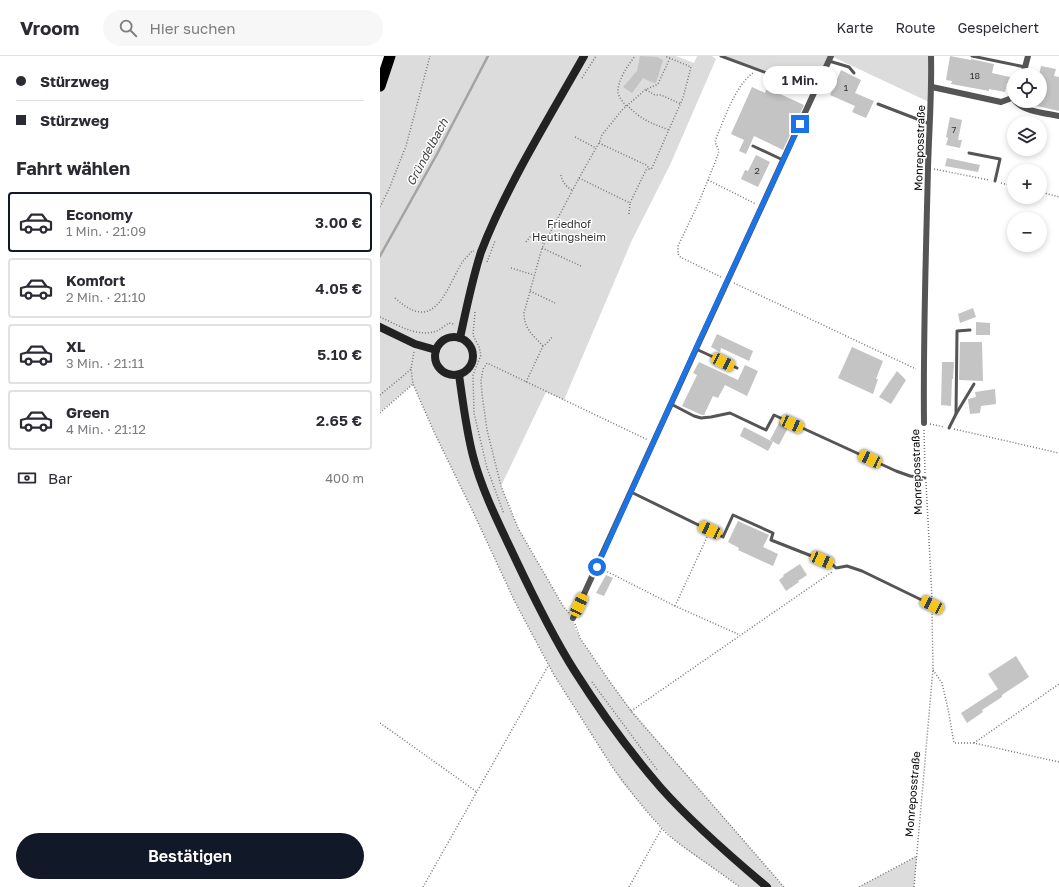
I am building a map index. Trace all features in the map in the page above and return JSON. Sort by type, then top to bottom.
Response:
[{"type":"highway","points":[[380,86],[390,56]]},
{"type":"main road","points":[[460,338],[481,253],[492,225],[534,143],[584,56]]},
{"type":"main road","points":[[380,327],[415,344],[436,350]]},
{"type":"main road","points":[[448,338],[460,338],[471,346],[473,360],[466,372],[453,375],[448,374],[438,367],[435,355],[436,350],[439,344],[448,338]]},
{"type":"main road","points":[[459,374],[466,426],[479,476],[524,577],[573,669],[630,751],[662,789],[696,824],[767,887]]},
{"type":"street","name":"Monreposstraße","points":[[924,423],[928,168],[932,87],[931,56]]},
{"type":"street","points":[[1025,67],[1028,56]]},
{"type":"street","points":[[573,618],[830,58]]},
{"type":"street","points":[[932,87],[1001,102],[1007,101]]},
{"type":"street","points":[[1026,108],[1059,116]]},
{"type":"lane","points":[[721,56],[815,91]]},
{"type":"lane","points":[[972,56],[1025,67]]},
{"type":"lane","points":[[830,58],[849,67],[854,72]]},
{"type":"lane","points":[[878,104],[930,124]]},
{"type":"lane","points":[[753,146],[783,160]]},
{"type":"lane","points":[[969,153],[1000,159],[994,181]]},
{"type":"lane","points":[[956,414],[957,331],[970,330]]},
{"type":"lane","points":[[696,348],[737,368]]},
{"type":"lane","points":[[949,428],[974,384]]},
{"type":"lane","points":[[671,404],[694,416],[702,418],[730,413],[766,430],[774,415],[896,471],[910,476],[925,478]]},
{"type":"lane","points":[[631,492],[723,537],[733,515],[773,534],[771,540],[832,564],[836,568],[848,566],[862,571],[932,605]]},
{"type":"path","points":[[380,207],[389,189],[406,146],[430,56]]},
{"type":"path","points":[[579,82],[596,56]]},
{"type":"path","points":[[635,56],[626,69],[618,87],[618,94],[627,106],[642,119],[669,130]]},
{"type":"path","points":[[629,214],[630,203],[646,170],[652,168],[681,104],[691,67],[665,56]]},
{"type":"path","points":[[543,346],[527,328],[524,321],[524,313],[542,248],[602,135],[622,110],[645,90],[658,84],[670,58]]},
{"type":"path","points":[[760,70],[748,77],[741,85],[716,138],[716,144],[719,151],[699,202],[680,242],[677,250],[679,256],[924,372]]},
{"type":"path","points":[[645,90],[681,104]]},
{"type":"path","points":[[575,137],[596,148]]},
{"type":"path","points":[[599,143],[646,165],[650,169]]},
{"type":"path","points":[[928,168],[1007,184]]},
{"type":"path","points":[[561,174],[563,181],[572,190]]},
{"type":"path","points":[[579,178],[630,203]]},
{"type":"path","points":[[708,180],[762,206]]},
{"type":"path","points":[[1047,193],[1059,196]]},
{"type":"path","points":[[487,264],[497,236]]},
{"type":"path","points":[[526,242],[532,236],[544,244]]},
{"type":"path","points":[[542,248],[581,266]]},
{"type":"path","points":[[395,298],[405,307],[414,312],[430,310],[443,298],[461,265],[472,251],[481,253]]},
{"type":"path","points":[[511,268],[534,275]]},
{"type":"path","points":[[530,292],[556,303]]},
{"type":"path","points":[[475,306],[473,335],[481,355],[473,375],[474,413],[486,468],[504,514]]},
{"type":"path","points":[[380,317],[408,330],[423,334],[439,330],[449,323],[463,326]]},
{"type":"path","points":[[526,382],[543,346],[547,344],[553,336]]},
{"type":"path","points":[[653,443],[487,363],[483,369],[481,381],[487,430],[501,486],[518,528],[563,606],[573,618],[575,628],[580,638],[632,711],[784,887]]},
{"type":"path","points":[[380,394],[411,369]]},
{"type":"path","points":[[380,413],[413,384]]},
{"type":"path","points":[[924,423],[1059,454]]},
{"type":"path","name":"Monreposstraße","points":[[914,887],[933,669],[932,605],[925,478],[924,423]]},
{"type":"path","points":[[675,606],[710,530]]},
{"type":"path","points":[[597,567],[675,606],[740,636]]},
{"type":"path","points":[[632,711],[836,568]]},
{"type":"path","points":[[423,887],[549,665]]},
{"type":"path","points":[[933,669],[942,684],[954,743],[974,743],[1059,762]]},
{"type":"path","points":[[590,678],[661,775]]},
{"type":"path","points":[[974,743],[1059,684]]},
{"type":"path","points":[[380,724],[477,792]]},
{"type":"path","points":[[629,887],[662,828]]},
{"type":"path","points":[[859,887],[917,856]]},
{"type":"green space","name":"Friedhof Heutingsheim","points":[[390,56],[676,56],[694,63],[697,56],[712,56],[716,59],[670,165],[632,240],[564,400],[546,392],[501,486],[518,528],[563,606],[573,618],[575,628],[580,638],[608,679],[632,711],[784,887],[740,887],[674,840],[649,814],[621,781],[554,675],[515,602],[435,434],[413,384],[380,412],[380,86]]},
{"type":"green space","points":[[721,56],[831,56],[815,91]]},
{"type":"green space","points":[[831,56],[931,56],[931,103]]},
{"type":"green space","points":[[917,856],[914,887],[859,887]]},
{"type":"building","points":[[640,56],[657,57],[663,60],[656,83],[643,78],[632,93],[623,87],[637,71]]},
{"type":"building","points":[[950,56],[994,64],[992,73],[1007,76],[1005,92],[989,89],[989,91],[951,84],[952,81],[946,80]]},
{"type":"building","points":[[1041,66],[1056,69],[1054,76],[1059,77],[1059,111],[1046,108],[1047,108],[1047,68],[1041,68]]},
{"type":"building","points":[[841,70],[861,80],[855,93],[874,101],[866,118],[852,112],[855,106],[830,95]]},
{"type":"building","points":[[752,87],[765,93],[767,88],[804,105],[783,150],[754,136],[746,154],[739,151],[744,140],[731,134]]},
{"type":"building","points":[[950,117],[962,120],[958,140],[962,140],[960,148],[946,145]]},
{"type":"building","points":[[756,155],[770,162],[758,187],[741,179],[745,170],[748,171]]},
{"type":"building","points":[[947,158],[980,165],[978,172],[945,166]]},
{"type":"building","points":[[973,308],[976,317],[960,323],[958,314]]},
{"type":"building","points":[[976,322],[990,323],[990,335],[976,335]]},
{"type":"building","points":[[717,334],[753,351],[749,361],[721,348],[720,352],[711,347]]},
{"type":"building","points":[[960,342],[982,342],[983,381],[959,380]]},
{"type":"building","points":[[852,347],[883,361],[876,379],[878,379],[873,394],[838,378]]},
{"type":"building","points":[[699,362],[738,380],[745,365],[758,371],[747,396],[725,385],[718,398],[713,396],[704,415],[702,415],[682,406],[697,375],[693,373]]},
{"type":"building","points":[[942,362],[954,362],[951,406],[941,405]]},
{"type":"building","points":[[897,371],[906,380],[891,404],[879,397]]},
{"type":"building","points":[[995,389],[996,404],[981,406],[980,413],[970,414],[968,399],[976,397],[975,392]]},
{"type":"building","points":[[780,421],[789,426],[779,445],[770,440]]},
{"type":"building","points":[[744,427],[773,442],[768,451],[740,436]]},
{"type":"building","points":[[738,521],[769,535],[763,547],[778,554],[773,566],[738,550],[739,548],[728,542]]},
{"type":"building","points":[[800,564],[807,575],[786,591],[779,580],[784,576],[783,575]]},
{"type":"building","points":[[606,575],[613,578],[604,596],[596,593]]},
{"type":"building","points":[[1016,656],[1029,677],[1002,695],[1002,697],[982,710],[983,712],[967,723],[961,713],[998,689],[988,674]]},
{"type":"waterway","name":"Gründelbach","points":[[380,256],[437,154],[488,56]]},
{"type":"route","points":[[597,567],[696,348],[800,124]]}]
